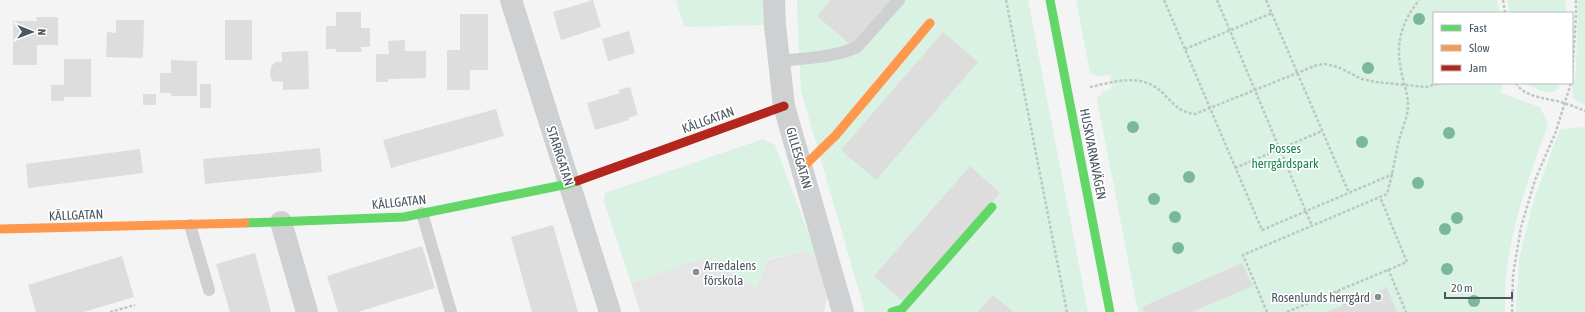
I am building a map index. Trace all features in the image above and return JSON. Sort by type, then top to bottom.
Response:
[{"type":"street","name":"STARRGATAN","points":[[511,0],[568,184],[610,312]]},
{"type":"street","name":"GILLESGATAN","points":[[774,0],[784,106],[843,312]]},
{"type":"street","name":"HUSKVARNAVÄGEN","points":[[1050,0],[1110,312]]},
{"type":"street","points":[[802,168],[836,135],[930,23]]},
{"type":"street","name":"KÄLLGATAN","points":[[0,229],[190,225],[404,217],[568,184],[784,106]]},
{"type":"street","points":[[892,312],[902,309],[992,207]]},
{"type":"street","points":[[281,222],[307,312]]},
{"type":"lane","points":[[779,61],[834,54],[849,51],[857,47],[899,0]]},
{"type":"lane","points":[[422,213],[452,312]]},
{"type":"lane","points":[[190,225],[209,290]]},
{"type":"path","points":[[1006,0],[1067,312]]},
{"type":"path","points":[[1164,0],[1262,230],[1393,174]]},
{"type":"path","points":[[1217,0],[1312,226]]},
{"type":"path","points":[[1266,0],[1349,193]]},
{"type":"path","points":[[1267,312],[1243,255],[1387,194],[1408,106],[1406,84],[1400,64],[1401,31],[1408,15],[1418,0]]},
{"type":"path","points":[[1502,0],[1505,12]]},
{"type":"path","points":[[1573,62],[1576,0]]},
{"type":"path","points":[[1185,49],[1272,13]]},
{"type":"path","points":[[1086,87],[1121,80],[1141,82],[1158,89],[1182,111],[1195,114],[1297,72],[1325,64],[1338,67],[1362,79],[1376,82],[1426,87],[1437,84]]},
{"type":"path","points":[[1516,84],[1520,90],[1532,95],[1564,103],[1585,111]]},
{"type":"path","points":[[1512,312],[1514,275],[1521,227],[1535,180],[1555,134],[1570,84]]},
{"type":"path","points":[[1236,168],[1322,131]]},
{"type":"path","points":[[1289,312],[1407,262],[1380,197]]},
{"type":"path","points":[[1388,269],[1406,312]]},
{"type":"path","points":[[1337,291],[1344,305]]},
{"type":"path","points":[[110,312],[135,305]]},
{"type":"shaded area","name":"Arredalens förskola","points":[[804,251],[819,261],[828,293],[824,312],[640,312],[631,283],[705,257],[756,288],[768,260]]},
{"type":"green space","points":[[676,0],[765,0],[766,25],[684,27]]},
{"type":"green space","points":[[797,0],[1028,0],[1088,312],[865,312],[801,91]]},
{"type":"green space","name":"Posses herrgårdspark","points":[[1076,0],[1497,0],[1500,12],[1433,12],[1433,84],[1502,84],[1501,93],[1540,107],[1548,124],[1524,193],[1512,239],[1505,287],[1505,312],[1146,312],[1144,306],[1142,307],[1144,312],[1138,312],[1097,99],[1102,93],[1112,88],[1110,75],[1096,76],[1090,73]]},
{"type":"green space","points":[[1507,0],[1565,0],[1566,12],[1510,12]]},
{"type":"green space","points":[[1578,0],[1585,0],[1585,105],[1574,99],[1572,91],[1576,71]]},
{"type":"green space","points":[[1526,84],[1559,84],[1559,88],[1554,92],[1544,92]]},
{"type":"green space","points":[[1585,127],[1585,312],[1516,312],[1519,259],[1534,199],[1560,129]]},
{"type":"green space","points":[[763,139],[775,145],[819,261],[804,251],[768,259],[756,288],[705,257],[631,283],[604,201],[605,193]]},
{"type":"building","points":[[593,0],[601,27],[561,40],[553,12]]},
{"type":"building","points":[[831,0],[892,0],[852,46],[817,16]]},
{"type":"building","points":[[336,12],[361,12],[361,28],[370,28],[370,47],[361,47],[362,52],[336,52],[336,49],[326,49],[326,26],[336,26]]},
{"type":"building","points":[[460,14],[488,14],[488,70],[470,70],[470,90],[447,90],[447,50],[460,50]]},
{"type":"building","points":[[36,17],[58,17],[58,45],[37,45],[37,65],[13,65],[13,21],[37,21]]},
{"type":"building","points":[[116,20],[144,20],[143,58],[106,57],[107,32],[116,33]]},
{"type":"building","points":[[225,20],[252,20],[252,60],[225,60]]},
{"type":"building","points":[[629,31],[635,53],[608,61],[602,39]]},
{"type":"building","points":[[943,32],[978,62],[876,180],[841,150]]},
{"type":"building","points":[[405,40],[405,51],[426,51],[426,78],[388,79],[388,82],[376,82],[376,54],[389,54],[388,41]]},
{"type":"building","points":[[308,51],[309,89],[283,90],[283,82],[272,81],[270,75],[271,67],[275,62],[282,62],[282,52]]},
{"type":"building","points":[[64,59],[91,59],[91,97],[64,97],[64,101],[51,101],[51,85],[64,85]]},
{"type":"building","points":[[171,60],[197,61],[197,96],[171,96],[171,93],[160,93],[160,73],[171,73]]},
{"type":"building","points":[[200,84],[211,84],[211,108],[200,108]]},
{"type":"building","points":[[630,87],[638,115],[628,118],[629,120],[595,130],[587,103],[620,93],[619,90]]},
{"type":"building","points":[[143,94],[156,94],[156,105],[143,105]]},
{"type":"building","points":[[496,109],[504,136],[391,168],[383,140]]},
{"type":"building","points":[[320,148],[322,172],[205,184],[203,159]]},
{"type":"building","points":[[140,149],[143,173],[28,188],[26,164]]},
{"type":"building","points":[[970,166],[1000,193],[905,303],[874,276]]},
{"type":"building","points":[[553,225],[578,312],[532,312],[511,237]]},
{"type":"building","points":[[422,246],[435,288],[358,312],[338,312],[327,276]]},
{"type":"building","points":[[255,253],[271,312],[230,312],[216,264]]},
{"type":"building","points":[[122,256],[134,297],[84,312],[36,312],[28,285]]},
{"type":"building","points":[[1242,263],[1253,286],[1192,312],[1144,312],[1142,307]]},
{"type":"building","name":"Rosenlunds herrgård","points":[[1387,288],[1397,312],[1327,312],[1344,305]]},
{"type":"building","points":[[993,295],[1013,312],[978,312]]},
{"type":"traffic: fast","points":[[1050,0],[1110,312]]},
{"type":"traffic: fast","points":[[245,223],[404,217],[577,181]]},
{"type":"traffic: fast","points":[[892,312],[902,309],[992,207]]},
{"type":"traffic: slow","points":[[802,168],[836,135],[930,23]]},
{"type":"traffic: slow","points":[[0,229],[245,223]]},
{"type":"traffic: jam","points":[[577,181],[784,106]]},
{"type":"place","name":"Arredalens förskola","points":[[696,272]]},
{"type":"place","name":"Rosenlunds herrgård","points":[[1378,297]]}]
